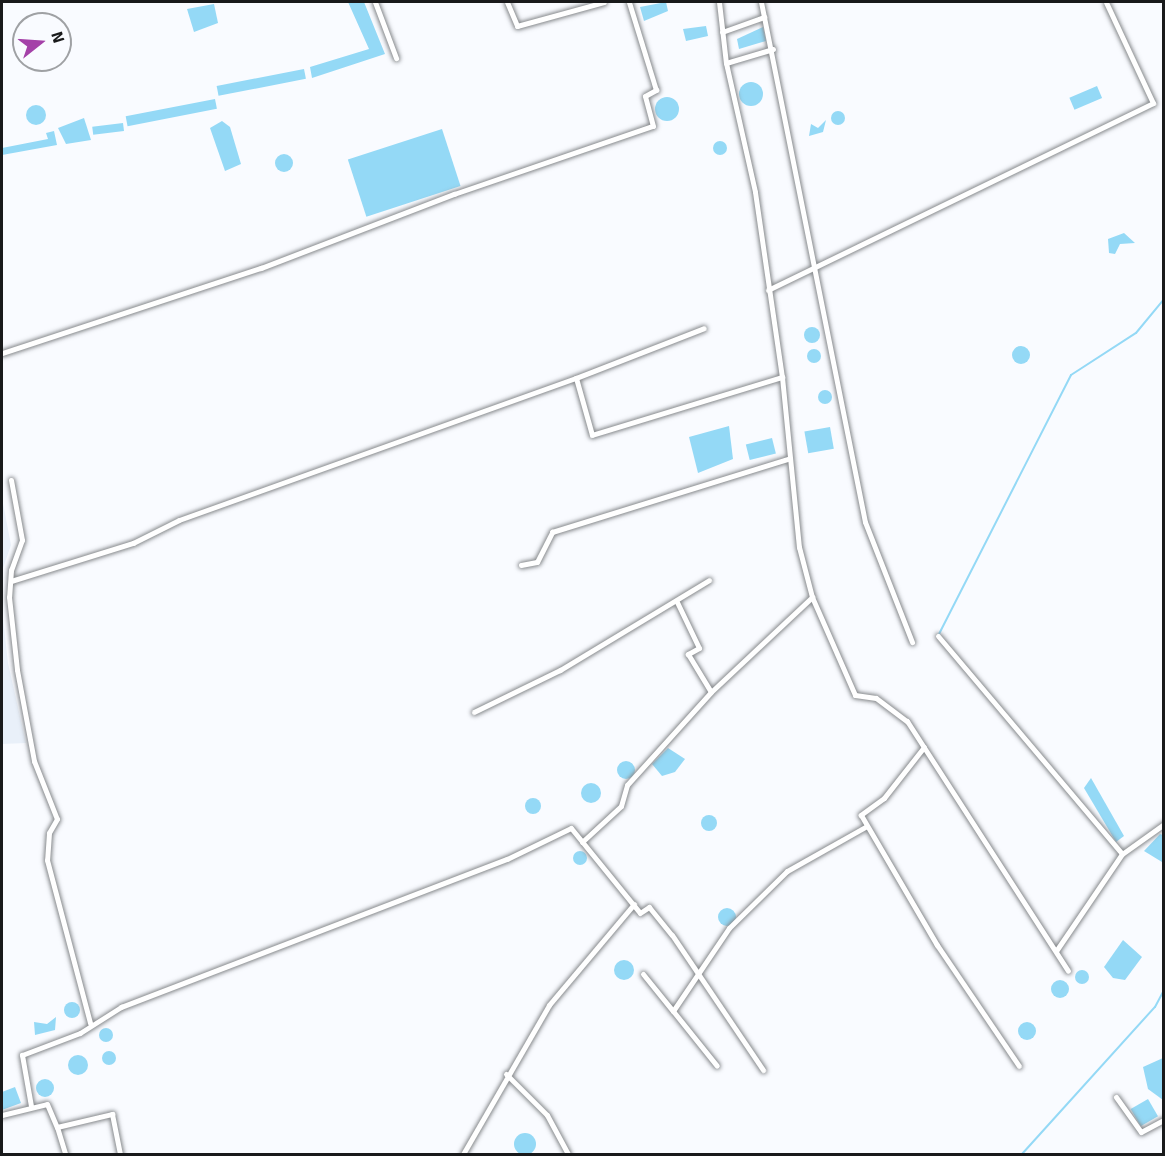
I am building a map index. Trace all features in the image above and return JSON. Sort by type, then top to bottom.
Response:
[{"type":"street","points":[[375,2],[396,58]]},
{"type":"street","points":[[507,2],[517,26],[604,2]]},
{"type":"street","points":[[2,353],[261,268],[454,194],[653,126],[645,96],[656,90],[629,2]]},
{"type":"street","points":[[719,2],[726,63],[742,118],[782,377],[788,459],[799,547],[812,597],[855,695],[890,705],[924,747],[1068,971]]},
{"type":"street","points":[[761,2],[772,49],[812,272],[865,522],[912,642]]},
{"type":"street","points":[[768,290],[812,272],[1153,103],[1106,2]]},
{"type":"street","points":[[1109,9],[1111,2]]},
{"type":"street","points":[[722,32],[764,16]]},
{"type":"street","points":[[726,63],[772,49]]},
{"type":"street","points":[[11,581],[133,543],[179,520],[576,378],[704,328]]},
{"type":"street","points":[[576,378],[592,435],[782,377]]},
{"type":"street","points":[[521,565],[537,562],[552,532],[788,459]]},
{"type":"street","points":[[11,480],[22,540],[11,581],[17,670],[34,760],[57,819],[49,832],[47,860],[90,1023]]},
{"type":"street","points":[[474,712],[677,602],[709,580]]},
{"type":"street","points":[[582,842],[621,806],[627,785],[711,692],[812,597]]},
{"type":"street","points":[[677,602],[699,648],[688,654],[711,692]]},
{"type":"street","points":[[938,636],[1122,855]]},
{"type":"street","points":[[924,747],[884,798],[861,815],[865,826],[1019,1066]]},
{"type":"street","points":[[1056,951],[1122,855],[1164,824]]},
{"type":"street","points":[[673,1011],[699,969],[729,928],[787,871],[865,826]]},
{"type":"street","points":[[31,1106],[22,1054],[80,1034],[90,1023],[507,859],[548,836],[571,828],[640,913],[649,907],[699,969],[763,1070]]},
{"type":"street","points":[[463,1155],[506,1074],[549,1005],[634,904]]},
{"type":"street","points":[[643,974],[717,1066]]},
{"type":"street","points":[[506,1074],[548,1115],[568,1155]]},
{"type":"street","points":[[1116,1097],[1141,1132],[1164,1120]]},
{"type":"street","points":[[2,1116],[31,1106],[51,1106],[66,1155]]},
{"type":"street","points":[[57,1127],[112,1114],[120,1155]]},
{"type":"shaded area","points":[[2,498],[11,545],[2,571]]},
{"type":"shaded area","points":[[2,609],[8,663],[26,743],[2,744]]},
{"type":"water","points":[[348,2],[364,2],[385,54],[312,78],[310,67],[369,49]]},
{"type":"water","points":[[666,2],[668,11],[644,21],[640,7]]},
{"type":"water","points":[[214,4],[218,23],[194,32],[187,9]]},
{"type":"water","points":[[706,26],[708,36],[686,41],[683,29]]},
{"type":"water","points":[[763,27],[766,41],[739,49],[737,39]]},
{"type":"water","points":[[304,69],[306,79],[219,96],[217,86]]},
{"type":"water","points":[[751,82],[756,83],[762,89],[762,99],[756,105],[751,106],[746,105],[740,99],[739,94],[740,89],[746,83]]},
{"type":"water","points":[[1097,86],[1102,98],[1074,110],[1069,98]]},
{"type":"water","points":[[667,97],[675,101],[679,109],[675,117],[667,121],[659,117],[655,109],[659,101]]},
{"type":"water","points":[[215,99],[217,109],[128,126],[126,116]]},
{"type":"water","points":[[36,105],[43,108],[46,115],[43,122],[36,125],[29,122],[26,115],[29,108]]},
{"type":"water","points":[[838,111],[843,113],[845,118],[843,123],[838,125],[833,123],[831,118],[833,113]]},
{"type":"water","points":[[84,118],[91,140],[66,144],[58,128]]},
{"type":"water","points":[[826,120],[823,132],[809,136],[811,124],[818,128]]},
{"type":"water","points":[[222,121],[230,127],[241,164],[225,171],[210,128]]},
{"type":"water","points":[[123,123],[124,131],[93,135],[92,127]]},
{"type":"water","points":[[442,129],[461,186],[366,217],[348,160]]},
{"type":"water","points":[[54,131],[57,145],[2,155],[2,148],[48,139],[46,133]]},
{"type":"water","points":[[720,141],[725,143],[727,148],[725,153],[720,155],[715,153],[713,148],[715,143]]},
{"type":"water","points":[[284,154],[290,157],[293,163],[290,169],[284,172],[278,169],[275,163],[278,157]]},
{"type":"water","points":[[1124,233],[1135,243],[1120,244],[1115,254],[1109,253],[1108,239]]},
{"type":"water","points":[[812,327],[820,335],[812,343],[804,335]]},
{"type":"water","points":[[1021,346],[1027,349],[1030,355],[1027,361],[1021,364],[1015,361],[1012,355],[1015,349]]},
{"type":"water","points":[[814,349],[819,351],[821,356],[819,361],[814,363],[809,361],[807,356],[809,351]]},
{"type":"water","points":[[825,390],[830,392],[832,397],[830,402],[825,404],[820,402],[818,397],[820,392]]},
{"type":"water","points":[[729,426],[733,459],[698,473],[689,437]]},
{"type":"water","points":[[830,427],[834,449],[808,453],[804,432]]},
{"type":"water","points":[[772,438],[776,454],[750,460],[746,445]]},
{"type":"water","points":[[668,748],[685,759],[675,772],[662,776],[652,764]]},
{"type":"water","points":[[626,761],[632,764],[635,770],[632,776],[626,779],[620,776],[617,770],[620,764]]},
{"type":"water","points":[[1091,778],[1124,836],[1116,842],[1084,788]]},
{"type":"water","points":[[591,783],[598,786],[601,793],[598,800],[591,803],[584,800],[581,793],[584,786]]},
{"type":"water","points":[[533,798],[539,800],[541,806],[539,812],[533,814],[527,812],[525,806],[527,800]]},
{"type":"water","points":[[706,815],[712,815],[717,823],[715,829],[706,831],[701,826],[701,820]]},
{"type":"water","points":[[1160,834],[1163,835],[1162,862],[1144,851]]},
{"type":"water","points":[[580,851],[585,853],[587,858],[585,863],[580,865],[575,863],[573,858],[575,853]]},
{"type":"water","points":[[727,908],[735,913],[736,917],[731,925],[727,926],[719,921],[718,917],[723,909]]},
{"type":"water","points":[[1123,940],[1142,957],[1125,980],[1113,978],[1104,967]]},
{"type":"water","points":[[624,960],[631,963],[634,970],[631,977],[624,980],[617,977],[614,970],[617,963]]},
{"type":"water","points":[[1079,970],[1085,970],[1089,977],[1085,984],[1079,984],[1075,980],[1075,974]]},
{"type":"water","points":[[1056,980],[1064,980],[1069,985],[1067,996],[1056,998],[1051,993],[1051,985]]},
{"type":"water","points":[[72,1002],[78,1004],[80,1010],[78,1016],[72,1018],[66,1016],[64,1010],[66,1004]]},
{"type":"water","points":[[56,1017],[55,1030],[35,1035],[34,1022],[47,1024]]},
{"type":"water","points":[[1023,1022],[1031,1022],[1036,1027],[1034,1038],[1023,1040],[1018,1035],[1018,1027]]},
{"type":"water","points":[[106,1028],[111,1030],[113,1035],[111,1040],[106,1042],[101,1040],[99,1035],[101,1030]]},
{"type":"water","points":[[106,1051],[112,1051],[116,1058],[112,1065],[106,1065],[102,1061],[102,1055]]},
{"type":"water","points":[[78,1055],[85,1058],[88,1065],[85,1072],[78,1075],[71,1072],[68,1065],[71,1058]]},
{"type":"water","points":[[1163,1058],[1163,1100],[1148,1089],[1143,1067]]},
{"type":"water","points":[[45,1079],[51,1082],[54,1088],[51,1094],[45,1097],[39,1094],[36,1088],[39,1082]]},
{"type":"water","points":[[15,1087],[21,1103],[2,1110],[2,1092]]},
{"type":"water","points":[[1148,1099],[1158,1116],[1141,1126],[1131,1109]]},
{"type":"water","points":[[525,1133],[533,1136],[536,1144],[533,1152],[525,1155],[517,1152],[514,1144],[517,1136]]},
{"type":"waterway","points":[[938,636],[1071,375],[1136,333],[1164,299]]},
{"type":"waterway","points":[[1022,1154],[1155,1007],[1164,990]]}]
